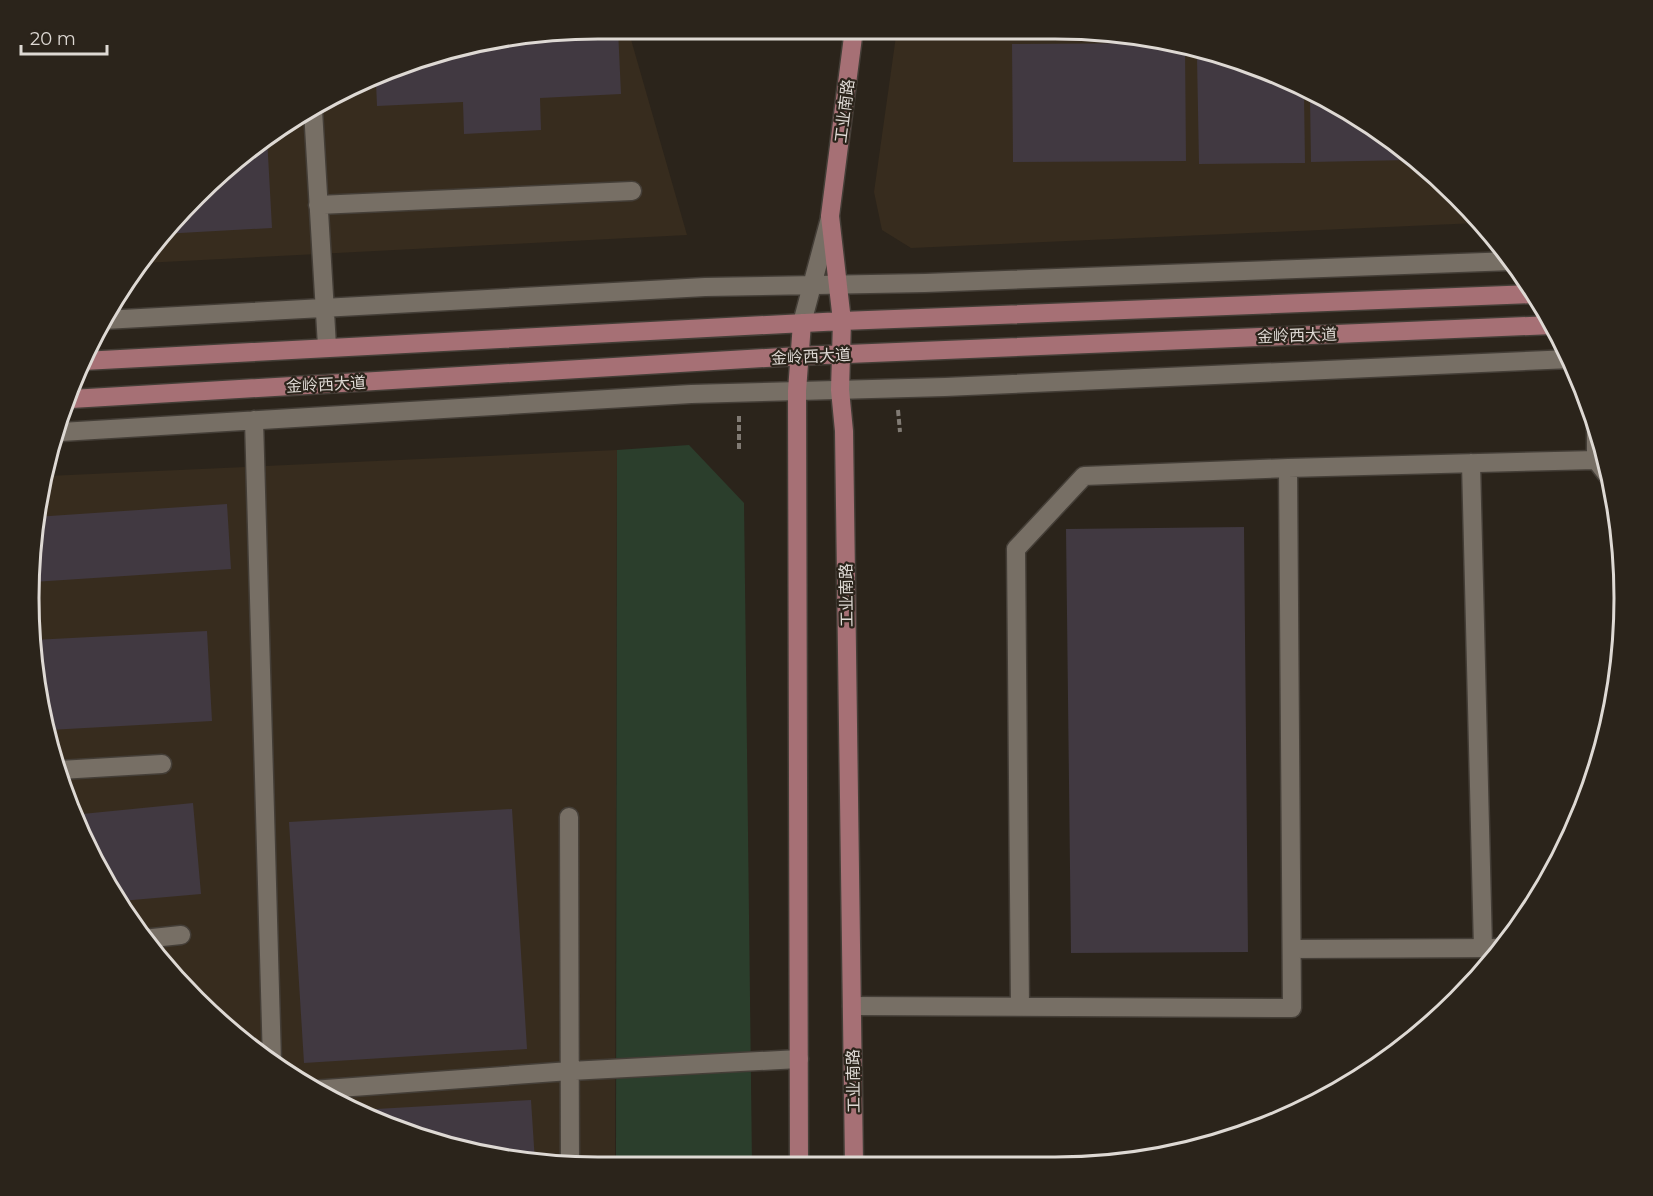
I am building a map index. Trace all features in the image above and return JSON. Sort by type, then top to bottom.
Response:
[{"type":"main road","name":"工业南路","points":[[853,39],[830,216],[842,321],[840,390],[844,431],[854,1157]]},
{"type":"main road","name":"金岭西大道","points":[[93,360],[327,346],[842,321],[1524,294]]},
{"type":"main road","points":[[799,1157],[797,391],[802,323]]},
{"type":"main road","name":"金岭西大道","points":[[76,399],[799,356],[1542,325]]},
{"type":"street","points":[[313,117],[327,346]]},
{"type":"street","points":[[318,205],[632,191]]},
{"type":"street","points":[[802,323],[830,216]]},
{"type":"street","points":[[113,319],[705,287],[838,285],[1501,261]]},
{"type":"street","points":[[65,432],[692,394],[840,390],[1560,359]]},
{"type":"street","points":[[254,420],[272,1051]]},
{"type":"street","points":[[1020,1007],[1016,549],[1084,476],[1596,460]]},
{"type":"street","points":[[1471,463],[1483,948]]},
{"type":"street","points":[[852,1006],[1292,1008],[1288,468]]},
{"type":"street","points":[[66,770],[162,764]]},
{"type":"street","points":[[569,817],[570,1156]]},
{"type":"street","points":[[155,938],[182,935]]},
{"type":"street","points":[[1292,949],[1490,948]]},
{"type":"street","points":[[331,1089],[570,1071],[799,1059]]},
{"type":"shaded area","points":[[631,39],[687,235],[152,263],[178,229],[229,178],[287,133],[318,114],[384,82],[453,58],[525,44],[561,40]]},
{"type":"shaded area","points":[[896,39],[1092,40],[1164,50],[1200,58],[1269,82],[1302,97],[1366,133],[1424,178],[1470,223],[911,248],[882,230],[874,192]]},
{"type":"shaded area","points":[[617,450],[615,1157],[561,1156],[489,1146],[453,1138],[384,1114],[318,1082],[287,1063],[229,1018],[178,967],[133,909],[114,878],[82,812],[58,743],[44,671],[39,598],[44,525],[53,476]]},
{"type":"green space","points":[[689,445],[744,503],[752,1157],[616,1157],[617,450]]},
{"type":"building","points":[[618,39],[621,94],[540,98],[541,130],[464,134],[463,102],[377,106],[376,86],[453,58],[525,44],[561,40]]},
{"type":"building","points":[[1121,43],[1185,55],[1186,161],[1013,162],[1012,44]]},
{"type":"building","points":[[1197,57],[1235,69],[1304,98],[1305,163],[1199,164]]},
{"type":"building","points":[[1310,101],[1366,133],[1401,160],[1311,162]]},
{"type":"building","points":[[268,148],[272,228],[175,233],[229,178]]},
{"type":"building","points":[[227,504],[231,569],[39,582],[45,516]]},
{"type":"building","points":[[1244,527],[1248,952],[1071,953],[1066,529]]},
{"type":"building","points":[[207,631],[212,721],[55,730],[41,640]]},
{"type":"building","points":[[193,803],[201,894],[128,900],[114,878],[83,814]]},
{"type":"building","points":[[512,809],[527,1049],[304,1063],[289,822]]},
{"type":"building","points":[[531,1100],[534,1153],[453,1138],[373,1109]]}]
